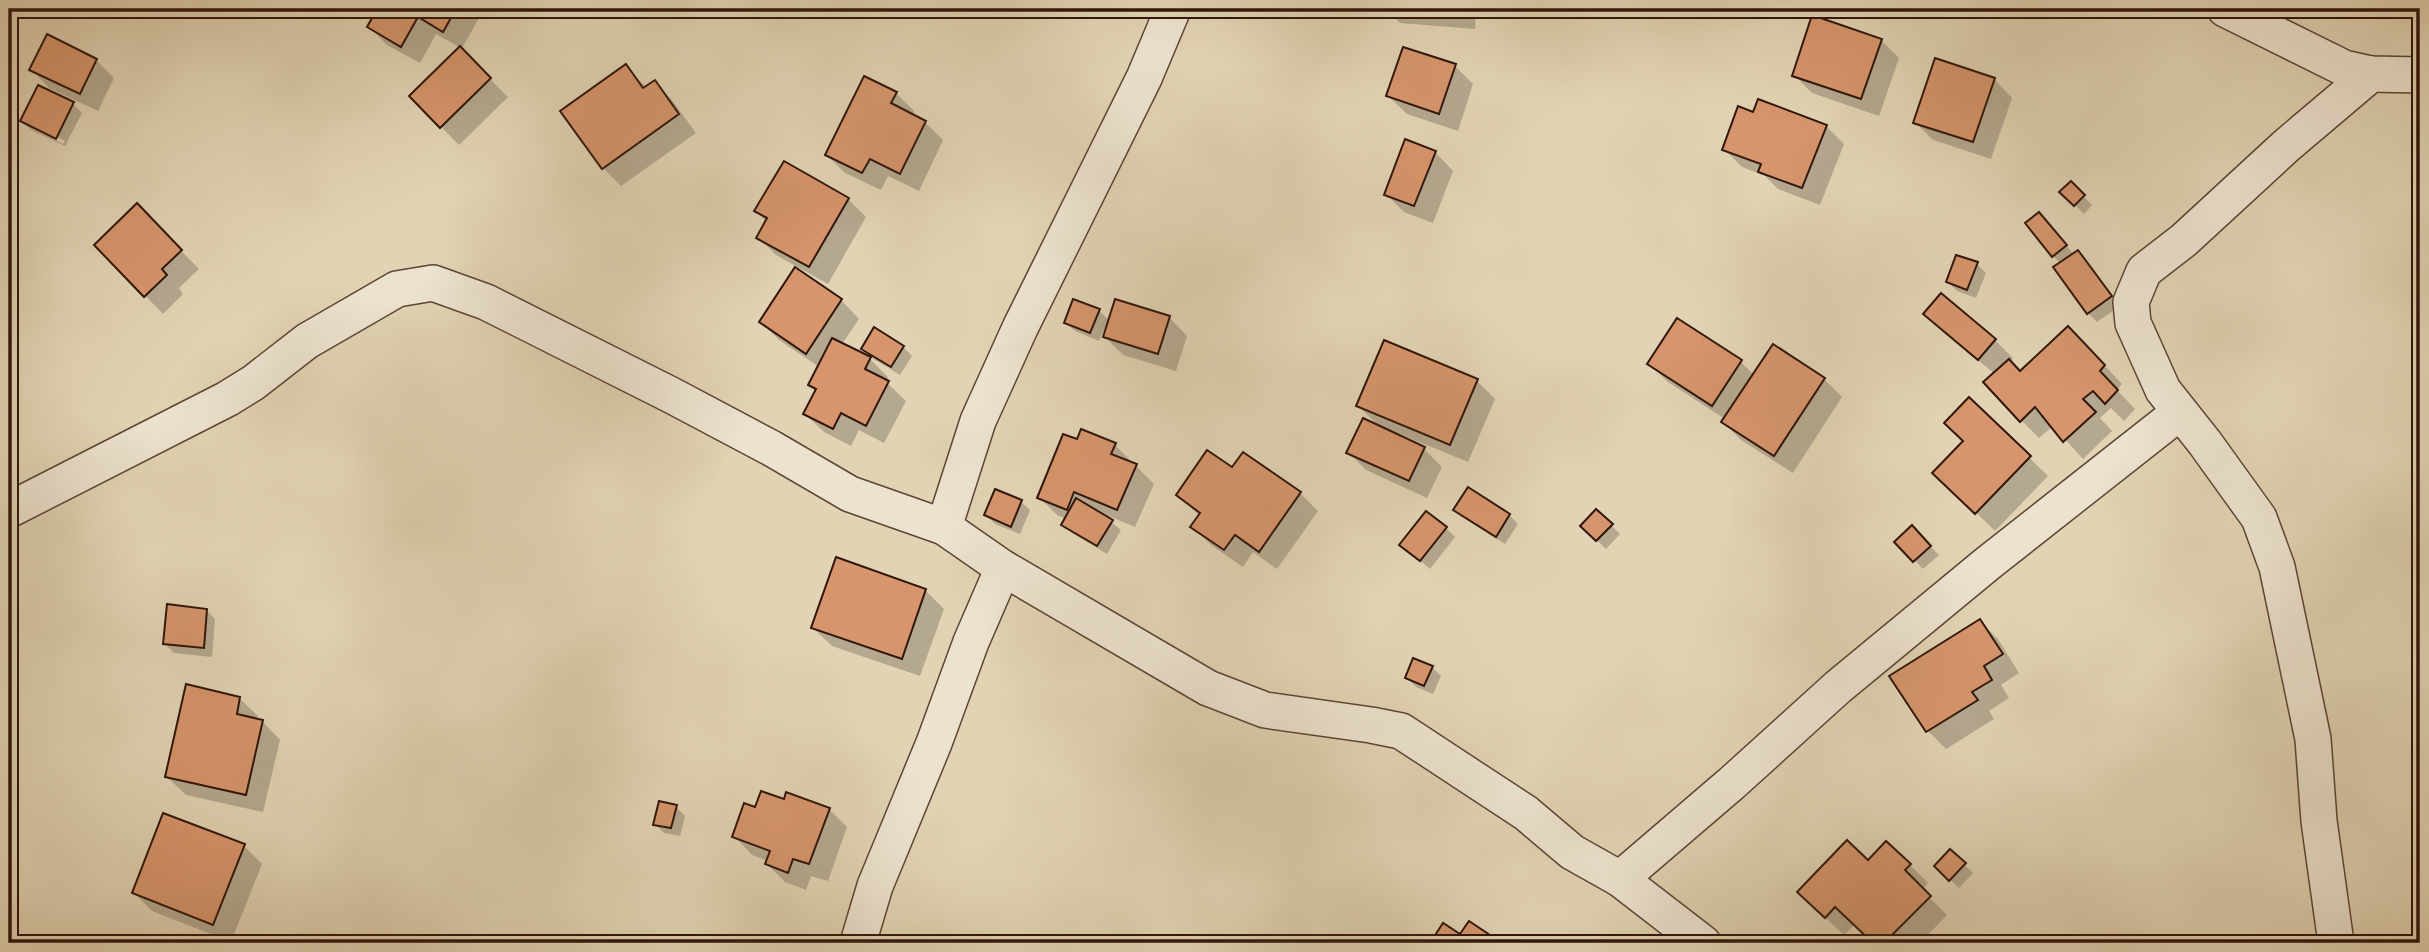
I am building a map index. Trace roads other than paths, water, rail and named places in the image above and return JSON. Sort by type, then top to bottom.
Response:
[{"type":"street","points":[[944,527],[978,421],[1020,328],[1144,78],[1173,9]]},
{"type":"street","points":[[2225,9],[2344,68],[2371,74],[2420,75]]},
{"type":"street","points":[[2336,943],[2319,821],[2313,739],[2277,568],[2259,518],[2163,390],[2133,323],[2131,302],[2144,271],[2184,240],[2286,146],[2371,74]]},
{"type":"street","points":[[9,510],[227,399],[307,341],[397,289],[433,283],[486,303],[671,395],[850,494],[944,527],[1003,568],[1208,688],[1265,710],[1401,731],[1526,813],[1572,852],[1620,879],[1703,943]]},
{"type":"street","points":[[1620,879],[1849,678],[2180,412]]},
{"type":"street","points":[[858,943],[875,886],[1003,568]]}]
